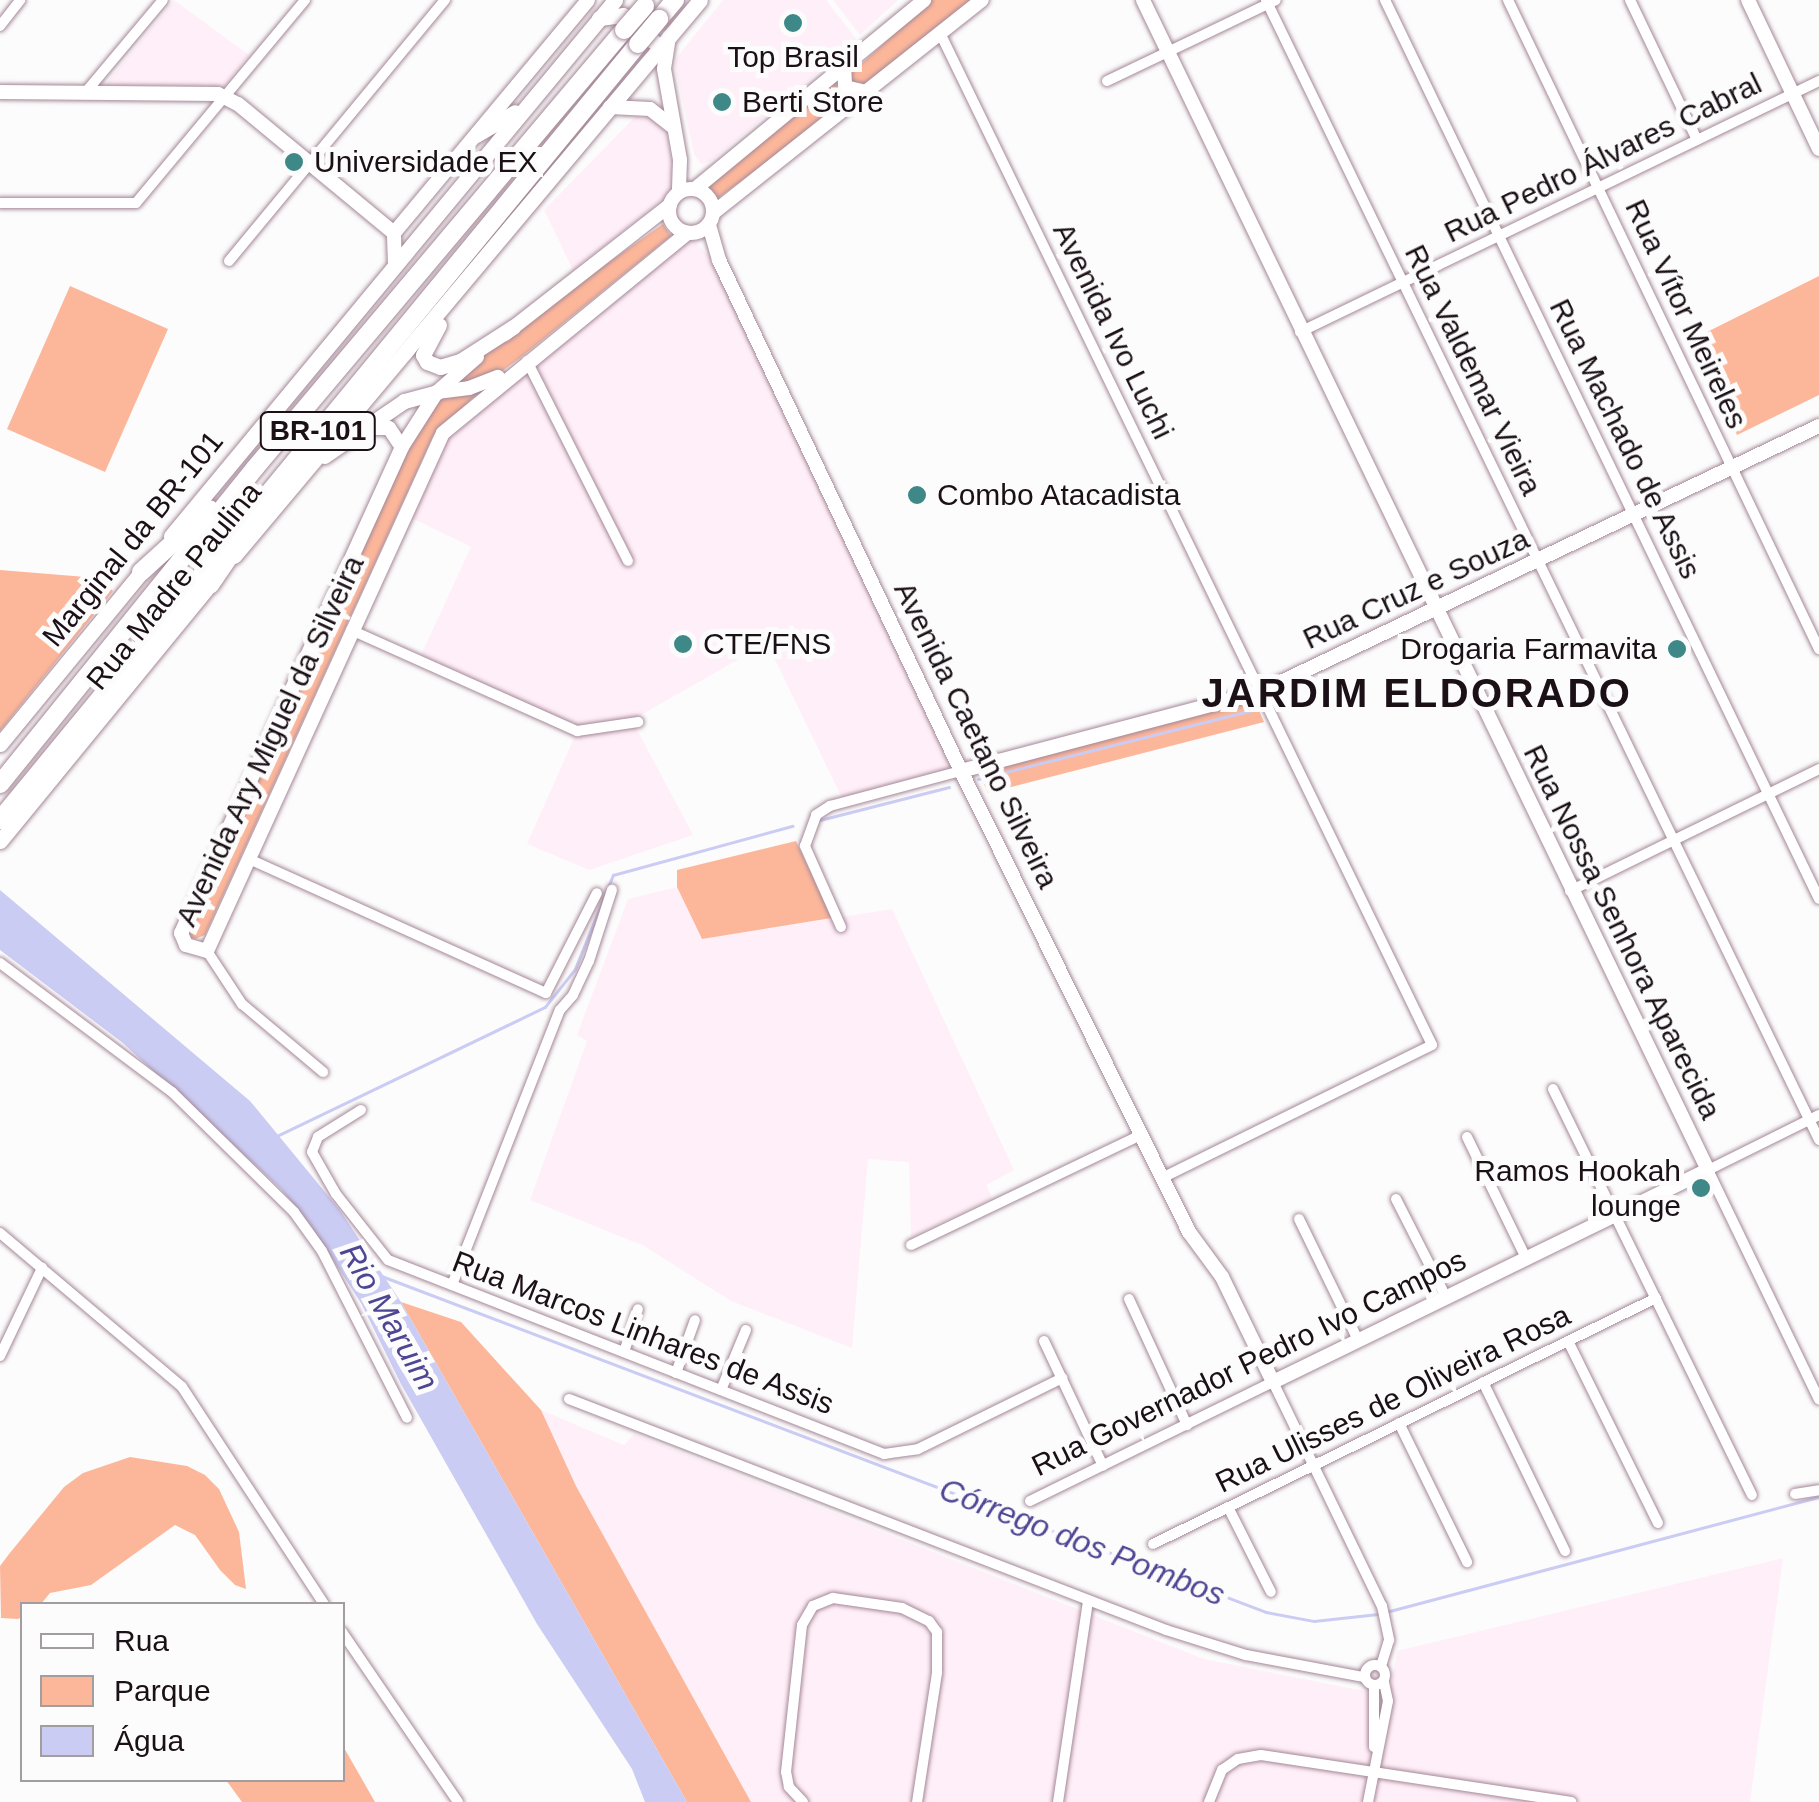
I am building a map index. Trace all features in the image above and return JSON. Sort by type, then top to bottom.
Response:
[{"type":"highway","name":"BR-101","points":[[0,820],[295,470],[651,8],[674,0]]},
{"type":"highway","name":"BR-101","points":[[0,784],[255,468],[631,37]]},
{"type":"highway","points":[[141,572],[255,468]]},
{"type":"highway","points":[[210,585],[295,470]]},
{"type":"main road","name":"Marginal da BR-101","points":[[0,744],[615,0]]},
{"type":"main road","points":[[624,0],[645,26],[669,37]]},
{"type":"main road","name":"Rua Madre Paulina","points":[[295,470],[475,268],[700,0]]},
{"type":"main road","points":[[599,18],[624,15],[643,28],[658,50]]},
{"type":"main road","points":[[476,135],[528,104]]},
{"type":"main road","points":[[475,268],[427,342],[423,355],[426,362],[452,364],[514,327]]},
{"type":"main road","points":[[295,470],[404,401],[437,392]]},
{"type":"main road","name":"Rua Madre Paulina","points":[[0,841],[210,585]]},
{"type":"street","points":[[0,26],[20,0]]},
{"type":"street","points":[[85,93],[163,0]]},
{"type":"street","points":[[0,203],[136,203],[305,0]]},
{"type":"street","points":[[229,262],[445,0]]},
{"type":"street","points":[[394,265],[394,233],[588,0]]},
{"type":"street","name":"Avenida Ary Miguel da Silveira","points":[[924,0],[437,392],[402,447],[180,933],[186,945],[207,951],[443,433],[526,361],[982,0]]},
{"type":"street","name":"Rua Nossa Senhora Aparecida","points":[[1143,0],[1171,51],[1300,332],[1819,1400]]},
{"type":"street","name":"Rua Machado de Assis","points":[[1386,0],[1819,899]]},
{"type":"street","name":"Rua Vítor Meireles","points":[[1508,0],[1819,649]]},
{"type":"street","points":[[1630,0],[1698,140]]},
{"type":"street","points":[[1748,0],[1819,149]]},
{"type":"street","points":[[1107,81],[1270,1]]},
{"type":"street","name":"Rua Valdemar Vieira","points":[[1270,1],[1673,840],[1814,1117],[1819,1140]]},
{"type":"street","name":"Avenida Ivo Luchi","points":[[940,33],[1432,1045],[1162,1178]]},
{"type":"street","points":[[669,37],[664,69],[684,194],[710,200],[711,218]]},
{"type":"street","points":[[844,66],[841,74],[846,87],[867,92]]},
{"type":"street","name":"Rua Pedro Álvares Cabral","points":[[1300,332],[1819,81]]},
{"type":"street","points":[[0,92],[205,92],[225,96],[394,233]]},
{"type":"street","points":[[610,107],[650,109],[672,126]]},
{"type":"street","name":"Avenida Caetano Silveira","points":[[684,194],[674,226],[690,234],[718,260]]},
{"type":"street","name":"Avenida Caetano Silveira","points":[[711,218],[718,260],[961,771],[1188,1232],[1222,1277],[1273,1382]]},
{"type":"street","points":[[437,392],[489,382],[526,361],[628,561]]},
{"type":"street","name":"Rua Cruz e Souza","points":[[961,771],[1260,692],[1436,612],[1819,426]]},
{"type":"street","points":[[362,428],[390,428],[402,447]]},
{"type":"street","points":[[351,630],[578,731],[638,722]]},
{"type":"street","points":[[1570,891],[1819,769]]},
{"type":"street","points":[[841,927],[805,846],[816,815],[830,806],[961,771]]},
{"type":"street","points":[[249,859],[546,994],[559,1009]]},
{"type":"street","points":[[452,1285],[559,1009],[573,995],[589,961],[612,890]]},
{"type":"street","points":[[546,994],[597,893]]},
{"type":"street","points":[[207,951],[242,1004],[322,1072]]},
{"type":"street","points":[[0,962],[172,1092],[294,1212],[322,1251],[407,1418]]},
{"type":"street","points":[[1553,1090],[1752,1494]]},
{"type":"street","name":"Rua Marcos Linhares de Assis","points":[[361,1110],[318,1137],[312,1144],[313,1154],[336,1194],[388,1260],[884,1454],[900,1454],[1062,1378]]},
{"type":"street","points":[[1708,1170],[1814,1117]]},
{"type":"street","points":[[911,1245],[1141,1135]]},
{"type":"street","points":[[1467,1137],[1526,1258]]},
{"type":"street","name":"Rua Governador Pedro Ivo Campos","points":[[1030,1501],[1708,1170]]},
{"type":"street","points":[[1396,1199],[1446,1297]]},
{"type":"street","points":[[1300,1219],[1358,1340]]},
{"type":"street","points":[[0,1233],[182,1386],[323,1602]]},
{"type":"street","points":[[0,1356],[42,1268]]},
{"type":"street","name":"Rua Ulisses de Oliveira Rosa","points":[[1152,1544],[1656,1298]]},
{"type":"street","points":[[1129,1299],[1187,1424]]},
{"type":"street","points":[[624,1352],[638,1310]]},
{"type":"street","points":[[676,1373],[695,1320]]},
{"type":"street","points":[[721,1390],[746,1330]]},
{"type":"street","points":[[1044,1340],[1102,1466]]},
{"type":"street","points":[[1568,1341],[1658,1523]]},
{"type":"street","points":[[1273,1382],[1382,1606],[1387,1626],[1388,1652],[1379,1684],[1388,1701],[1368,1802]]},
{"type":"street","points":[[1483,1382],[1565,1551]]},
{"type":"street","points":[[569,1399],[1088,1601],[1246,1656],[1379,1684]]},
{"type":"street","points":[[1399,1424],[1468,1562]]},
{"type":"street","points":[[1795,1494],[1819,1490]]},
{"type":"street","points":[[1228,1507],[1270,1592]]},
{"type":"street","points":[[802,1802],[789,1787],[786,1772],[802,1625],[813,1606],[833,1598],[902,1608],[929,1621],[938,1632],[917,1802]]},
{"type":"street","points":[[1058,1802],[1088,1601]]},
{"type":"street","points":[[345,1636],[458,1802]]},
{"type":"street","points":[[1364,1678],[1369,1667],[1381,1667]]},
{"type":"street","points":[[1209,1802],[1214,1782],[1230,1764],[1274,1756],[1516,1798],[1570,1802]]},
{"type":"shaded area","points":[[174,0],[249,55],[224,86],[105,85]]},
{"type":"shaded area","points":[[723,0],[826,0],[857,40],[710,162],[701,164],[694,154],[675,66],[677,57]]},
{"type":"shaded area","points":[[833,0],[898,0],[860,35]]},
{"type":"shaded area","points":[[635,117],[652,118],[666,130],[675,175],[671,193],[573,270],[544,210]]},
{"type":"shaded area","points":[[691,238],[715,262],[954,768],[842,798],[767,643],[632,720],[693,835],[589,870],[527,844],[575,736],[420,657],[471,547],[408,516],[447,435]]},
{"type":"shaded area","points":[[677,887],[702,939],[892,909],[1014,1170],[986,1185],[992,1198],[911,1237],[909,1162],[868,1159],[852,1348],[731,1301],[644,1246],[530,1200],[587,1041],[577,1035],[628,899]]},
{"type":"shaded area","points":[[541,1410],[624,1445],[634,1434],[1204,1659],[1389,1696],[1397,1651],[1783,1558],[1750,1802],[751,1802],[576,1486]]},
{"type":"green space","points":[[932,0],[979,0],[866,84],[852,85],[849,75]]},
{"type":"green space","points":[[835,82],[840,95],[851,102],[718,198],[709,187]]},
{"type":"green space","points":[[663,224],[671,236],[520,358],[498,374],[444,388],[541,310]]},
{"type":"green space","points":[[1819,276],[1819,395],[1737,435],[1691,340]]},
{"type":"green space","points":[[70,286],[168,329],[105,472],[7,429]]},
{"type":"green space","points":[[480,391],[433,436],[205,935],[195,939],[187,935],[398,462],[437,396]]},
{"type":"green space","points":[[0,570],[98,578],[113,591],[0,731]]},
{"type":"green space","points":[[1253,697],[1264,722],[988,793],[979,774]]},
{"type":"green space","points":[[796,841],[832,918],[702,939],[677,887],[677,870]]},
{"type":"green space","points":[[401,1302],[461,1322],[541,1410],[576,1486],[751,1802],[687,1802]]},
{"type":"green space","points":[[130,1457],[187,1466],[205,1475],[219,1489],[239,1532],[246,1589],[235,1585],[220,1570],[195,1535],[175,1525],[91,1585],[50,1593],[43,1602],[20,1602],[20,1618],[1,1618],[0,1566],[64,1487],[83,1473]]},
{"type":"green space","points":[[345,1750],[375,1802],[242,1802],[227,1782],[345,1782]]},
{"type":"water","name":"Rio Maruim","points":[[0,890],[250,1101],[339,1209],[401,1302],[687,1802],[645,1802],[632,1769],[537,1624],[401,1384],[361,1303],[311,1226],[281,1189],[123,1043],[0,950]]},
{"type":"waterway","points":[[978,779],[1253,710]]},
{"type":"waterway","points":[[820,820],[949,787]]},
{"type":"waterway","points":[[277,1136],[545,1007],[575,969],[613,875],[792,826]]},
{"type":"waterway","name":"Córrego dos Pombos","points":[[379,1275],[1266,1612],[1314,1621],[1378,1614]]},
{"type":"waterway","name":"Córrego dos Pombos","points":[[1386,1612],[1819,1497]]},
{"type":"place","name":"Top Brasil","points":[[793,23]]},
{"type":"place","name":"Berti Store","points":[[722,102]]},
{"type":"place","name":"Universidade EX","points":[[294,162]]},
{"type":"place","name":"Combo Atacadista","points":[[917,495]]},
{"type":"place","name":"CTE/FNS","points":[[683,644]]},
{"type":"place","name":"Drogaria Farmavita","points":[[1677,649]]},
{"type":"place","name":"Ramos Hookah lounge","points":[[1701,1188]]},
{"type":"district","name":"JARDIM ELDORADO","points":[[1417,693]]}]
